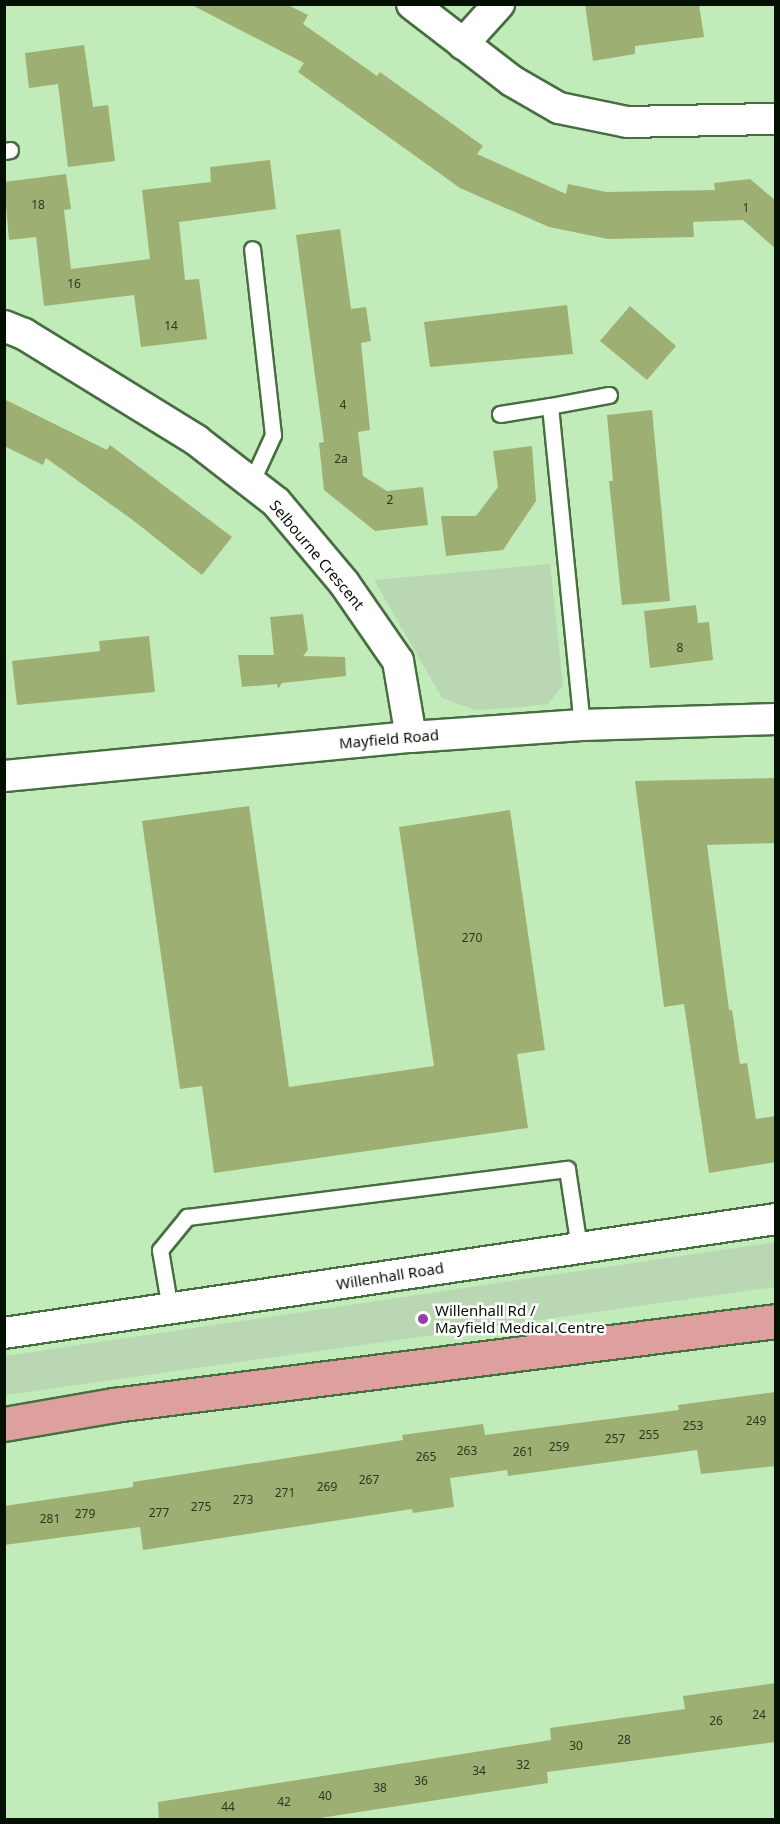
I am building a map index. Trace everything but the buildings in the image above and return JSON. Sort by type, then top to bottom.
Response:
[{"type":"highway","points":[[4,1424],[114,1405],[776,1321]]},
{"type":"street","points":[[412,4],[513,81],[559,108],[627,122],[776,119]]},
{"type":"street","points":[[463,44],[499,4]]},
{"type":"street","name":"Selbourne Crescent","points":[[4,326],[24,334],[196,440],[276,502],[344,583],[398,661],[411,737]]},
{"type":"street","name":"Mayfield Road","points":[[4,776],[411,737],[582,725],[776,719]]},
{"type":"street","name":"Willenhall Road","points":[[4,1334],[776,1218]]},
{"type":"lane","points":[[251,483],[273,435],[252,249]]},
{"type":"lane","points":[[500,414],[609,395]]},
{"type":"lane","points":[[550,406],[582,725]]},
{"type":"lane","points":[[170,1309],[159,1250],[187,1217],[567,1169],[579,1247]]},
{"type":"green space","points":[[550,564],[563,685],[548,704],[512,708],[476,710],[442,698],[374,580]]},
{"type":"green space","points":[[775,1242],[775,1287],[5,1395],[5,1356]]},
{"type":"place","name":"Willenhall Rd / Mayfield Medical Centre","points":[[423,1319]]}]
